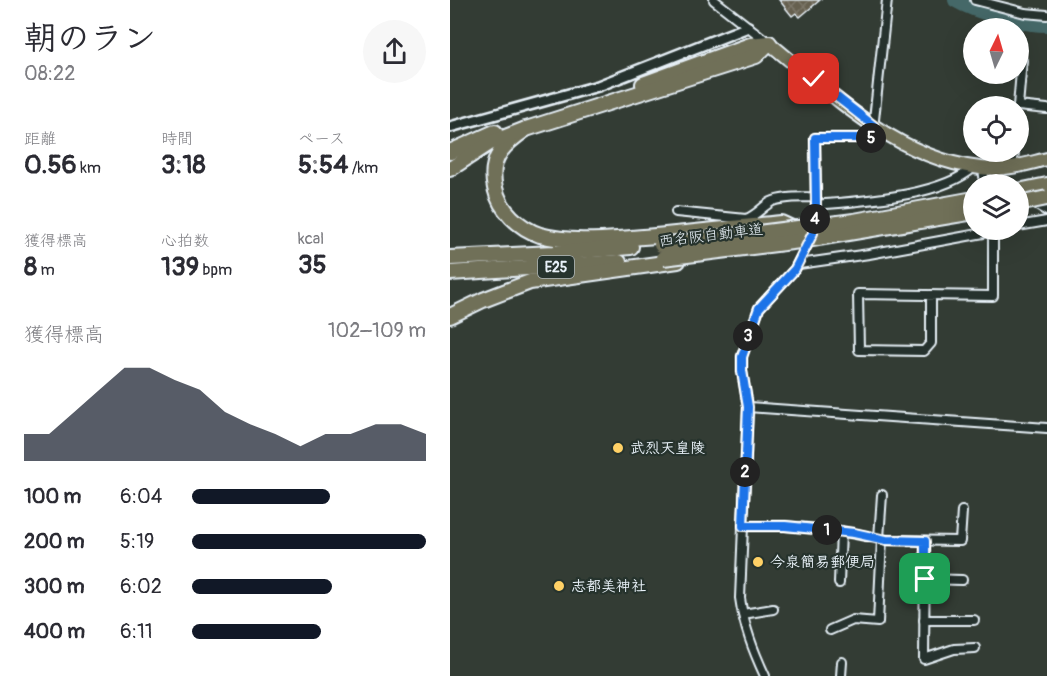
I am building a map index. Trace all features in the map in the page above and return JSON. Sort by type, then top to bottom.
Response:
[{"type":"highway","points":[[450,152],[507,127],[617,94],[750,45],[769,43]]},
{"type":"highway","points":[[450,169],[490,143],[526,129],[756,56],[769,43]]},
{"type":"highway","points":[[450,159],[507,127]]},
{"type":"highway","points":[[526,129],[508,141],[500,150],[495,161],[493,175],[495,189],[510,216],[523,227],[550,237],[662,251]]},
{"type":"highway","points":[[1029,189],[1047,184]]},
{"type":"highway","points":[[1029,202],[1047,198]]},
{"type":"highway","name":"西名阪自動車道","points":[[450,273],[662,251],[963,202]]},
{"type":"highway","name":"西名阪自動車道","points":[[450,258],[662,251],[690,255],[800,242],[963,214]]},
{"type":"highway","points":[[450,316],[483,300],[530,282],[662,251]]},
{"type":"main road","points":[[769,43],[858,116],[892,137],[932,156],[984,168],[1012,167],[1047,159]]},
{"type":"street","points":[[714,0],[769,43]]},
{"type":"street","points":[[765,676],[750,643],[743,614],[741,574],[748,407],[742,357],[759,308],[788,280],[799,264],[813,233],[816,201],[815,138],[872,138],[887,0]]},
{"type":"street","points":[[975,0],[1025,13],[1047,15]]},
{"type":"street","points":[[450,127],[598,86],[748,27]]},
{"type":"street","points":[[1029,108],[1047,110]]},
{"type":"street","points":[[1012,167],[1013,162]]},
{"type":"street","points":[[984,168],[985,174]]},
{"type":"street","points":[[984,168],[992,174]]},
{"type":"street","points":[[676,212],[746,219],[755,216],[775,200],[861,201],[930,189],[984,168]]},
{"type":"street","points":[[1029,199],[1047,211]]},
{"type":"street","points":[[1029,224],[1047,221]]},
{"type":"street","points":[[799,264],[869,254],[963,236]]},
{"type":"street","points":[[931,295],[930,343],[924,351],[858,350],[858,294],[931,295],[993,296],[996,240]]},
{"type":"street","points":[[748,407],[1047,429]]},
{"type":"street","points":[[831,630],[854,620],[878,622],[882,495]]},
{"type":"street","points":[[743,526],[785,526],[841,531],[880,538],[960,542],[962,512]]},
{"type":"street","points":[[839,584],[841,531]]},
{"type":"street","points":[[925,541],[924,659],[954,649],[975,648]]},
{"type":"street","points":[[925,579],[962,580]]},
{"type":"street","points":[[743,614],[773,609]]},
{"type":"street","points":[[924,620],[974,620]]},
{"type":"street","points":[[841,676],[842,662]]},
{"type":"building","points":[[779,0],[820,0],[800,17],[796,13],[792,16]]},
{"type":"waterway","points":[[956,0],[975,9],[1000,16],[1047,24]]},
{"type":"place","name":"武烈天皇陵","points":[[618,448]]},
{"type":"place","name":"今泉簡易郵便局","points":[[758,562]]},
{"type":"place","name":"志都美神社","points":[[559,586]]},
{"type":"route","points":[[814,79],[858,116],[874,126],[872,138],[815,138],[816,205],[813,233],[799,264],[788,280],[759,308],[745,344],[742,371],[748,407],[743,526],[785,526],[863,534],[886,540],[925,541],[925,579]]}]
